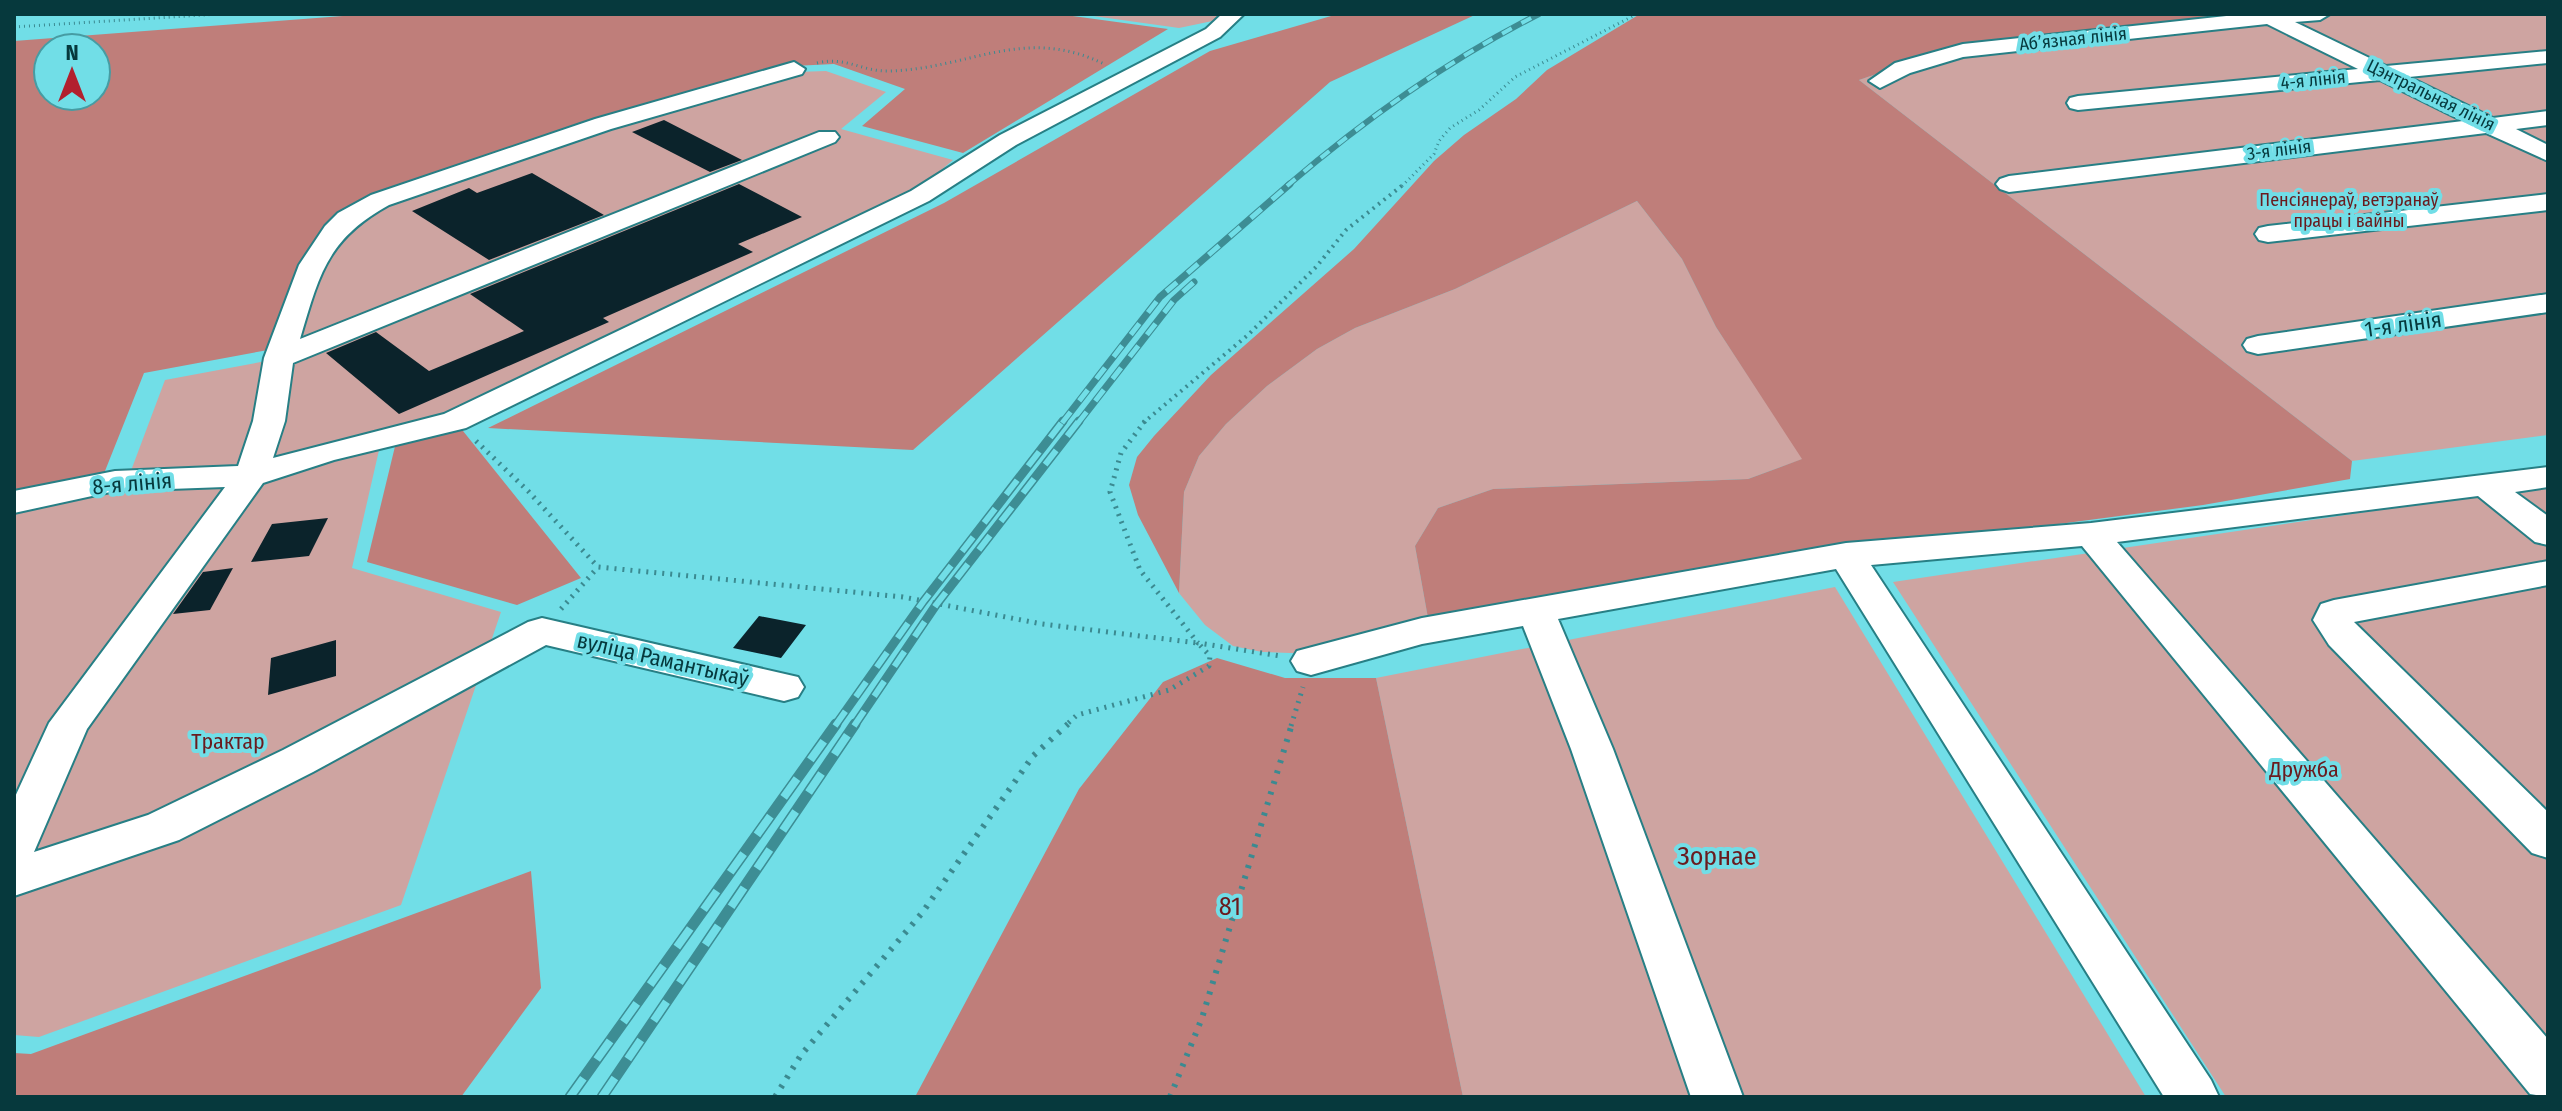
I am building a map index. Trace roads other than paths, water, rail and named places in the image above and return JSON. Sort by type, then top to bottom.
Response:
[{"type":"street","name":"8-я лінія","points":[[14,502],[115,481],[251,476],[323,453],[455,421],[920,196],[1008,140],[1213,33],[1234,14]]},
{"type":"street","name":"Абʼязная лінія","points":[[1880,81],[1889,74],[1933,58],[1998,46],[2320,14]]},
{"type":"street","name":"Цэнтральная лінія","points":[[2269,17],[2548,154]]},
{"type":"street","name":"4-я лінія","points":[[2078,103],[2548,57]]},
{"type":"street","points":[[14,848],[69,723],[251,476],[269,421],[279,358],[301,291],[331,236],[348,219],[380,200],[603,124],[794,69]]},
{"type":"street","name":"3-я лінія","points":[[2009,184],[2548,118]]},
{"type":"street","points":[[279,358],[827,137]]},
{"type":"street","points":[[2268,234],[2548,202]]},
{"type":"street","name":"1-я лінія","points":[[2258,345],[2548,303]]},
{"type":"street","points":[[1311,661],[1422,631],[1846,555],[2091,534],[2548,477]]},
{"type":"street","points":[[2485,485],[2548,534]]},
{"type":"street","points":[[2091,534],[2548,1077]]},
{"type":"street","points":[[1846,555],[2193,1097]]},
{"type":"street","points":[[2548,573],[2334,613],[2332,620],[2343,636],[2548,840]]},
{"type":"street","points":[[1536,611],[1592,749],[1717,1097]]},
{"type":"street","name":"вуліца Рамантыкаў","points":[[14,877],[163,828],[298,761],[542,631],[784,687]]},
{"type":"railway","points":[[1287,186],[1408,92],[1472,51],[1539,14]]},
{"type":"railway","points":[[1062,423],[1160,297],[1290,184]]},
{"type":"railway","points":[[1078,423],[1174,300],[1194,282]]},
{"type":"railway","points":[[835,726],[923,602],[1063,421]]},
{"type":"railway","points":[[854,726],[936,605],[1079,421]]},
{"type":"railway","points":[[570,1097],[836,724]]},
{"type":"railway","points":[[602,1097],[855,724]]},
{"type":"park label","name":"Пенсіянераў, ветэранаў працы і вайны","points":[[2349,210]]},
{"type":"park label","name":"Трактар","points":[[228,741]]},
{"type":"park label","name":"Дружба","points":[[2304,769]]},
{"type":"park label","name":"Зорнае","points":[[1717,856]]},
{"type":"park label","name":"81","points":[[1230,906]]}]
